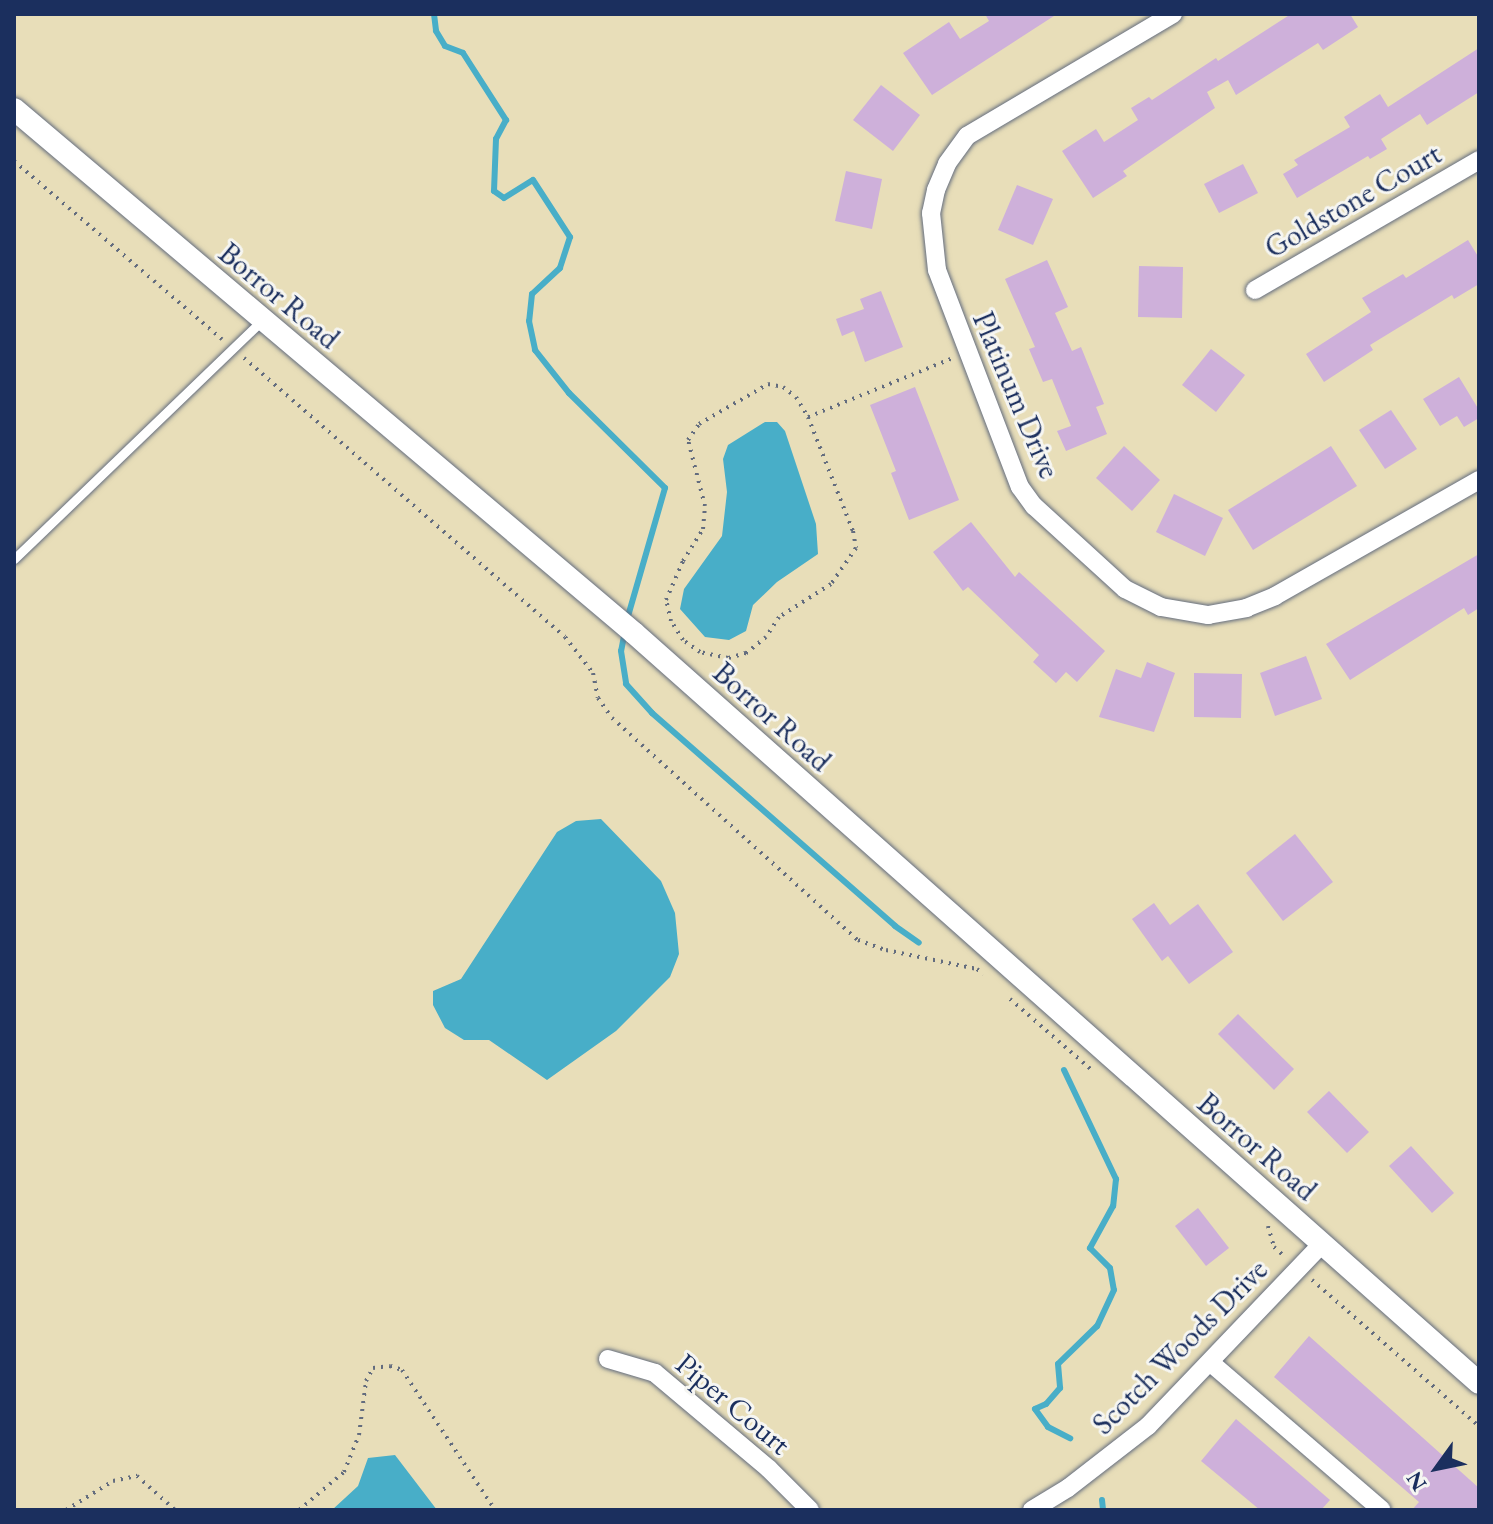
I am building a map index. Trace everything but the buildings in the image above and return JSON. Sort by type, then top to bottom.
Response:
[{"type":"street","name":"Platinum Drive","points":[[1173,14],[967,136],[956,149],[936,190],[931,213],[937,270],[1020,487],[1034,506],[1125,589],[1161,607],[1208,615],[1246,608],[1275,596],[1479,480]]},
{"type":"street","name":"Borror Road","points":[[14,109],[626,627],[1479,1383]]},
{"type":"street","name":"Goldstone Court","points":[[1255,290],[1479,160]]},
{"type":"street","name":"Scotch Woods Drive","points":[[1032,1510],[1068,1488],[1139,1434],[1211,1363],[1322,1244]]},
{"type":"street","name":"Piper Court","points":[[608,1359],[655,1373],[769,1469],[810,1510]]},
{"type":"street","points":[[1211,1363],[1382,1510]]},
{"type":"lane","points":[[14,559],[262,320]]},
{"type":"path","points":[[14,161],[565,637],[593,673],[598,698],[612,718],[858,940],[886,950],[977,969],[987,978]]},
{"type":"path","points":[[808,417],[966,352]]},
{"type":"path","points":[[768,384],[783,387],[796,397],[808,417],[853,531],[856,548],[831,584],[779,617],[766,637],[746,653],[728,658],[700,652],[683,640],[671,621],[666,600],[683,561],[703,529],[705,506],[688,440],[699,424],[768,384]]},
{"type":"path","points":[[1008,996],[1104,1080]]},
{"type":"path","points":[[1258,1215],[1268,1226],[1274,1247],[1479,1426]]},
{"type":"path","points":[[299,1510],[344,1472],[359,1435],[366,1381],[373,1368],[390,1366],[402,1370],[495,1510]]},
{"type":"path","points":[[66,1510],[113,1481],[137,1476],[175,1510]]},
{"type":"water","points":[[765,422],[777,422],[785,431],[816,524],[818,554],[777,582],[753,605],[746,631],[729,640],[705,637],[680,609],[684,589],[722,536],[727,492],[723,459],[728,445]]},
{"type":"water","points":[[601,819],[661,881],[675,913],[679,954],[670,977],[616,1031],[547,1080],[489,1040],[464,1040],[445,1028],[433,1005],[433,991],[461,979],[557,832],[576,821]]},
{"type":"water","points":[[395,1455],[437,1510],[332,1510],[358,1486],[368,1458]]},
{"type":"waterway","points":[[434,14],[436,31],[445,46],[463,53],[506,120],[496,139],[494,191],[504,198],[533,180],[570,237],[560,268],[532,294],[529,321],[535,350],[569,393],[665,488],[627,620]]},
{"type":"waterway","points":[[625,631],[621,651],[626,684],[652,713],[895,926],[919,943]]},
{"type":"waterway","points":[[1064,1070],[1116,1179],[1113,1206],[1090,1248],[1110,1268],[1114,1290],[1097,1326],[1058,1364],[1060,1388],[1046,1404],[1035,1409],[1048,1427],[1070,1438]]},
{"type":"waterway","points":[[1102,1500],[1103,1510]]}]
